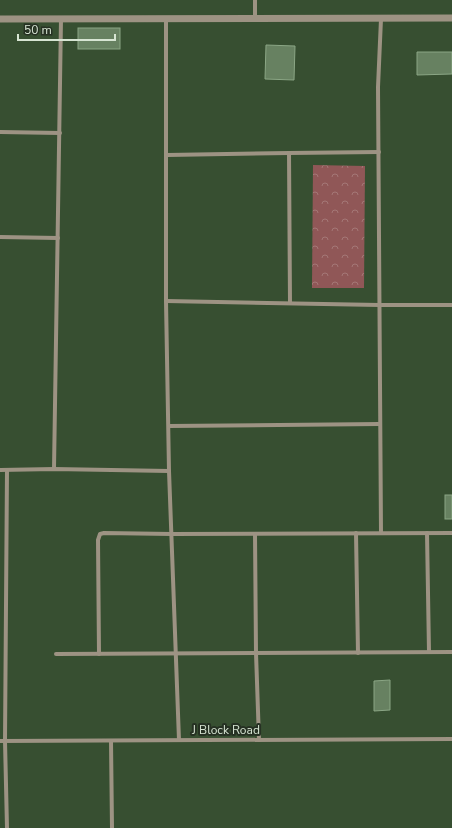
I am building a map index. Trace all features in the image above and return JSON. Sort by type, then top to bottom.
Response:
[{"type":"street","points":[[255,0],[255,19]]},
{"type":"street","points":[[0,19],[452,18]]},
{"type":"street","points":[[54,469],[61,19]]},
{"type":"street","points":[[166,19],[166,301],[169,471],[179,740]]},
{"type":"street","points":[[381,19],[378,87],[381,533]]},
{"type":"street","points":[[0,132],[60,133]]},
{"type":"street","points":[[167,155],[379,152]]},
{"type":"street","points":[[288,153],[290,303]]},
{"type":"street","points":[[0,237],[58,238]]},
{"type":"street","points":[[166,301],[452,305]]},
{"type":"street","points":[[169,426],[380,424]]},
{"type":"street","points":[[0,470],[54,469],[169,471]]},
{"type":"street","points":[[7,470],[7,828]]},
{"type":"street","points":[[99,654],[98,540],[99,536],[104,533],[452,533]]},
{"type":"street","points":[[427,533],[429,652]]},
{"type":"street","points":[[255,534],[256,653],[259,740]]},
{"type":"street","points":[[356,534],[358,653]]},
{"type":"street","points":[[56,654],[452,652]]},
{"type":"street","points":[[0,658],[6,658]]},
{"type":"street","name":"J Block Road","points":[[0,741],[452,739]]},
{"type":"street","points":[[111,741],[112,828]]},
{"type":"green space","points":[[313,165],[365,166],[364,288],[312,288]]},
{"type":"building","points":[[78,28],[120,28],[120,49],[78,49]]},
{"type":"building","points":[[266,45],[295,46],[294,80],[265,79]]},
{"type":"building","points":[[417,52],[452,52],[452,74],[417,75]]},
{"type":"building","points":[[445,495],[452,495],[452,519],[445,519]]},
{"type":"building","points":[[390,680],[390,710],[374,711],[374,681]]}]
